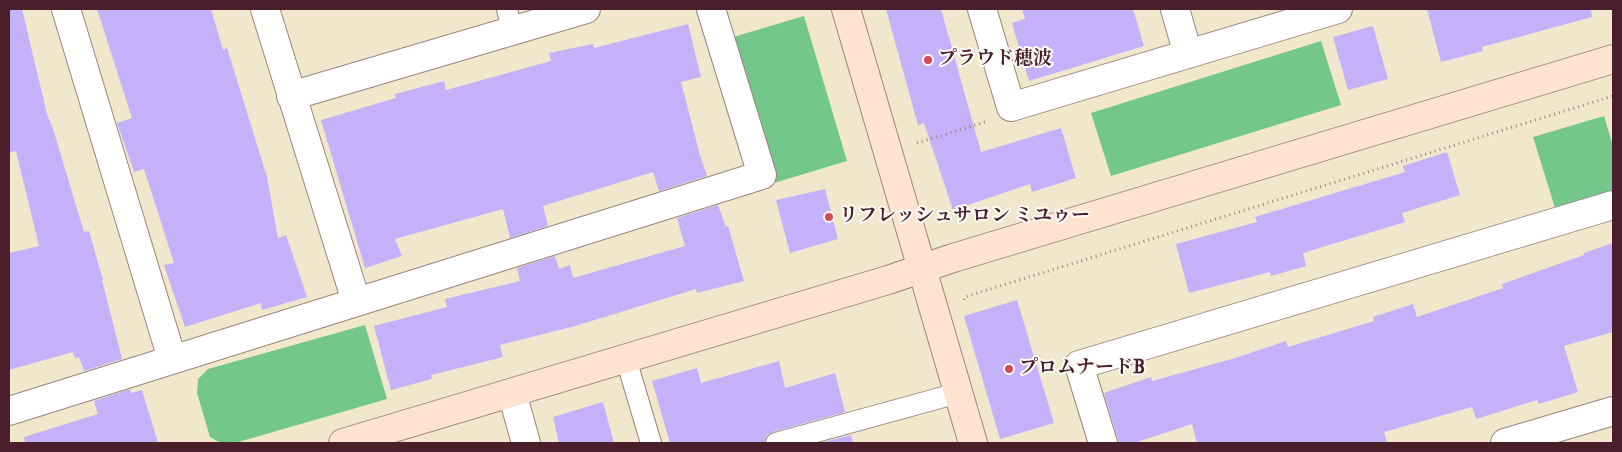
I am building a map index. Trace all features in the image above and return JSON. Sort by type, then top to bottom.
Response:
[{"type":"street","points":[[66,9],[172,359]]},
{"type":"street","points":[[265,9],[356,302]]},
{"type":"street","points":[[291,96],[509,20],[586,9]]},
{"type":"street","points":[[9,411],[762,175],[711,9]]},
{"type":"street","points":[[846,9],[973,443]]},
{"type":"street","points":[[982,9],[1011,107],[1338,9]]},
{"type":"street","points":[[1175,9],[1188,54]]},
{"type":"street","points":[[343,443],[879,283],[1613,60]]},
{"type":"street","points":[[1103,443],[1079,365],[1613,205]]},
{"type":"street","points":[[512,393],[526,443]]},
{"type":"street","points":[[1504,443],[1613,411]]},
{"type":"lane","points":[[626,359],[651,443]]},
{"type":"lane","points":[[776,443],[958,393]]},
{"type":"path","points":[[962,303],[965,298],[980,293],[1613,96]]},
{"type":"path","points":[[888,152],[993,120],[1011,107]]},
{"type":"green space","points":[[804,16],[847,161],[774,183],[730,38]]},
{"type":"green space","points":[[1321,41],[1341,105],[1111,176],[1091,113]]},
{"type":"green space","points":[[1604,116],[1613,146],[1613,194],[1556,211],[1533,137]]},
{"type":"green space","points":[[365,325],[387,399],[235,443],[219,442],[210,437],[197,393],[198,379],[208,369]]},
{"type":"building","points":[[9,9],[22,9],[47,114],[84,232],[89,231],[122,359],[84,371],[79,357],[75,358],[73,352],[9,370],[9,253],[39,246],[16,151],[9,153]]},
{"type":"building","points":[[97,9],[211,9],[223,50],[227,48],[267,177],[278,238],[286,235],[307,297],[262,310],[261,303],[185,327],[164,265],[174,263],[144,169],[134,172],[117,123],[132,118]]},
{"type":"building","points":[[886,9],[941,9],[981,152],[1061,128],[1076,178],[1032,192],[1030,184],[953,210],[924,123],[918,125]]},
{"type":"building","points":[[1022,9],[1133,9],[1144,46],[1029,81],[1012,23],[1025,19]]},
{"type":"building","points":[[1427,9],[1591,9],[1592,17],[1482,47],[1483,51],[1441,62]]},
{"type":"building","points":[[688,24],[701,77],[681,82],[707,176],[659,191],[653,172],[543,206],[548,226],[510,238],[503,209],[395,239],[402,256],[365,268],[321,120],[396,98],[395,94],[444,81],[446,90],[551,61],[549,53],[593,44],[594,48]]},
{"type":"building","points":[[1373,26],[1388,79],[1348,90],[1333,37]]},
{"type":"building","points":[[1447,152],[1460,195],[1402,213],[1405,222],[1303,253],[1306,266],[1271,276],[1270,272],[1189,293],[1176,244],[1257,222],[1255,217],[1405,172],[1403,166]]},
{"type":"building","points":[[825,189],[838,239],[790,253],[776,200]]},
{"type":"building","points":[[718,205],[726,227],[728,226],[744,281],[697,293],[696,289],[575,326],[500,345],[503,357],[431,375],[432,379],[391,390],[374,326],[447,307],[445,299],[520,281],[517,268],[555,256],[559,269],[570,265],[573,278],[685,246],[677,218]]},
{"type":"building","points":[[1613,243],[1613,332],[1564,346],[1578,392],[1539,404],[1537,400],[1476,419],[1472,407],[1384,432],[1387,443],[1197,443],[1192,424],[1134,443],[1119,443],[1104,393],[1151,377],[1152,381],[1232,359],[1286,341],[1288,347],[1374,321],[1373,317],[1413,304],[1417,317],[1503,288],[1502,284]]},
{"type":"building","name":"プロムナードB","points":[[1017,300],[1054,423],[1000,439],[964,316]]},
{"type":"building","points":[[779,361],[785,388],[835,373],[845,412],[773,432],[767,435],[764,443],[670,443],[652,381],[697,368],[701,383]]},
{"type":"building","points":[[130,389],[131,393],[142,390],[158,443],[25,443],[24,437],[98,414],[94,401]]},
{"type":"building","points":[[603,402],[614,443],[559,443],[553,417]]},
{"type":"building","points":[[851,435],[853,443],[820,443]]},
{"type":"place","name":"プラウド穂波","points":[[928,60]]},
{"type":"place","name":"リフレッシュサロン ミユゥー","points":[[829,217]]},
{"type":"place","name":"プロムナードB","points":[[1009,369]]}]
